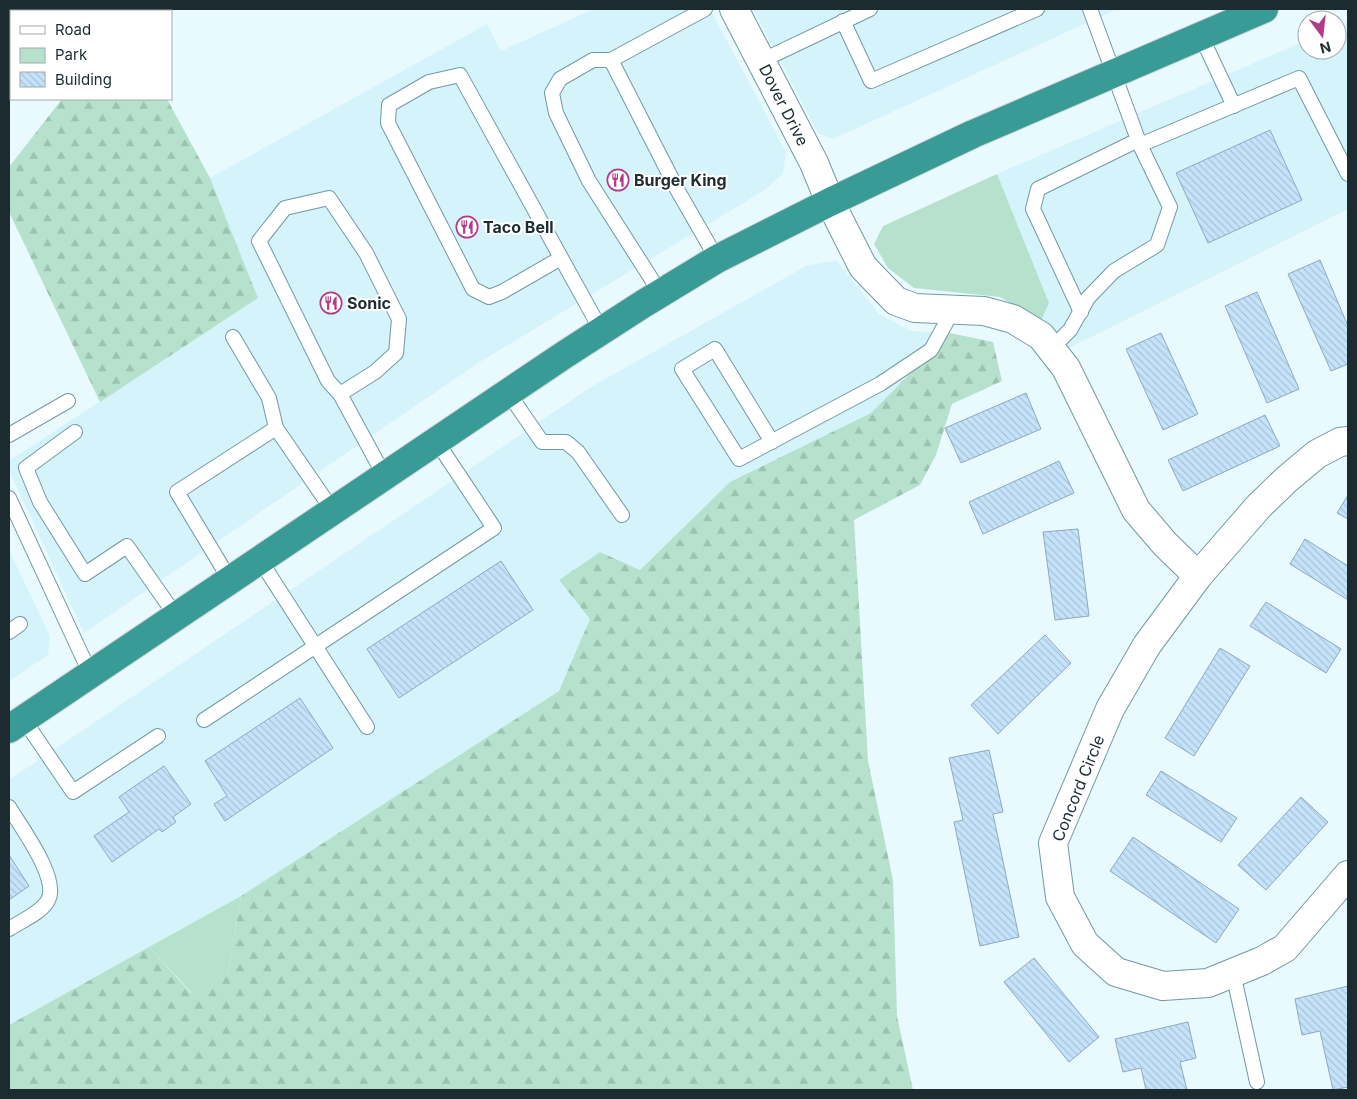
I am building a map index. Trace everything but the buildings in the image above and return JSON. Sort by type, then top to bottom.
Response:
[{"type":"highway","points":[[16,724],[509,394],[601,330],[717,259],[830,202],[974,134],[1264,9]]},
{"type":"street","name":"Dover Drive","points":[[734,9],[814,163],[830,202]]},
{"type":"street","points":[[830,202],[863,267],[896,301],[915,308],[984,311],[1013,319],[1042,336],[1066,368],[1136,510],[1165,544],[1198,576]]},
{"type":"street","name":"Concord Circle","points":[[1348,440],[1317,454],[1259,506],[1198,576],[1147,645],[1110,709],[1053,843],[1060,897],[1085,944],[1116,972],[1163,986],[1208,983],[1262,962],[1285,948],[1348,875]]},
{"type":"lane","points":[[661,294],[589,181],[556,113],[552,94],[560,79],[593,60],[611,60],[705,9]]},
{"type":"lane","points":[[761,61],[870,9]]},
{"type":"lane","points":[[843,21],[872,81],[1037,9]]},
{"type":"lane","points":[[1051,348],[1070,330],[1088,298],[1114,271],[1157,245],[1170,207],[1139,143],[1090,9]]},
{"type":"lane","points":[[1201,36],[1234,106]]},
{"type":"lane","points":[[611,60],[678,191],[717,259]]},
{"type":"lane","points":[[561,258],[502,292],[489,296],[473,289],[388,123],[390,105],[428,82],[460,74],[601,330]]},
{"type":"lane","points":[[1081,312],[1033,208],[1038,189],[1139,143],[1299,78],[1348,174]]},
{"type":"lane","points":[[340,394],[375,372],[396,353],[399,319],[366,253],[329,198],[285,208],[259,241],[328,381],[340,394],[385,477]]},
{"type":"lane","points":[[772,442],[715,349],[682,369],[739,459],[772,442],[880,384],[931,350],[953,310]]},
{"type":"lane","points":[[233,337],[269,398],[276,428],[333,511]]},
{"type":"lane","points":[[509,394],[542,442],[566,442],[578,452],[622,515]]},
{"type":"lane","points":[[9,435],[68,401]]},
{"type":"lane","points":[[230,580],[177,492],[276,428]]},
{"type":"lane","points":[[75,432],[26,468],[40,502],[85,574],[127,546],[176,616]]},
{"type":"lane","points":[[204,720],[494,528],[437,442]]},
{"type":"lane","points":[[9,498],[90,673]]},
{"type":"lane","points":[[260,560],[367,727]]},
{"type":"lane","points":[[16,724],[73,792],[158,736]]},
{"type":"lane","points":[[9,807],[13,823],[46,870],[51,888],[48,902],[9,929]]},
{"type":"lane","points":[[1233,973],[1257,1082]]},
{"type":"shaded area","points":[[594,9],[710,9],[786,152],[783,174],[763,191],[478,363],[84,633],[9,470],[9,461],[258,298],[210,178],[487,24],[501,51]]},
{"type":"shaded area","points":[[753,9],[1117,9],[833,139],[818,133]]},
{"type":"shaded area","points":[[1347,22],[1348,209],[1063,351],[1041,321],[1049,303],[997,174],[1297,44],[1297,60],[1347,60]]},
{"type":"shaded area","points":[[837,261],[879,314],[911,331],[950,333],[871,413],[730,482],[640,570],[600,552],[559,580],[591,619],[559,691],[241,896],[9,1025],[9,780],[591,387],[808,265]]},
{"type":"shaded area","points":[[9,550],[50,636],[48,655],[9,681]]},
{"type":"green space","points":[[61,100],[168,100],[210,178],[258,298],[100,402],[9,212],[9,167]]},
{"type":"green space","points":[[997,174],[1049,303],[1041,321],[1000,297],[914,288],[888,268],[874,244],[883,226]]},
{"type":"green space","points":[[950,333],[993,342],[1002,381],[952,404],[936,455],[920,485],[854,520],[868,761],[893,880],[897,1016],[913,1090],[9,1090],[9,1025],[149,947],[191,993],[228,973],[241,896],[559,691],[590,619],[559,580],[600,552],[640,570],[730,482],[871,413]]},
{"type":"green space","points":[[241,896],[228,973],[192,993],[149,947]]},
{"type":"place","name":"Burger King","points":[[618,180]]},
{"type":"place","name":"Taco Bell","points":[[467,227]]},
{"type":"place","name":"Sonic","points":[[331,303]]}]
